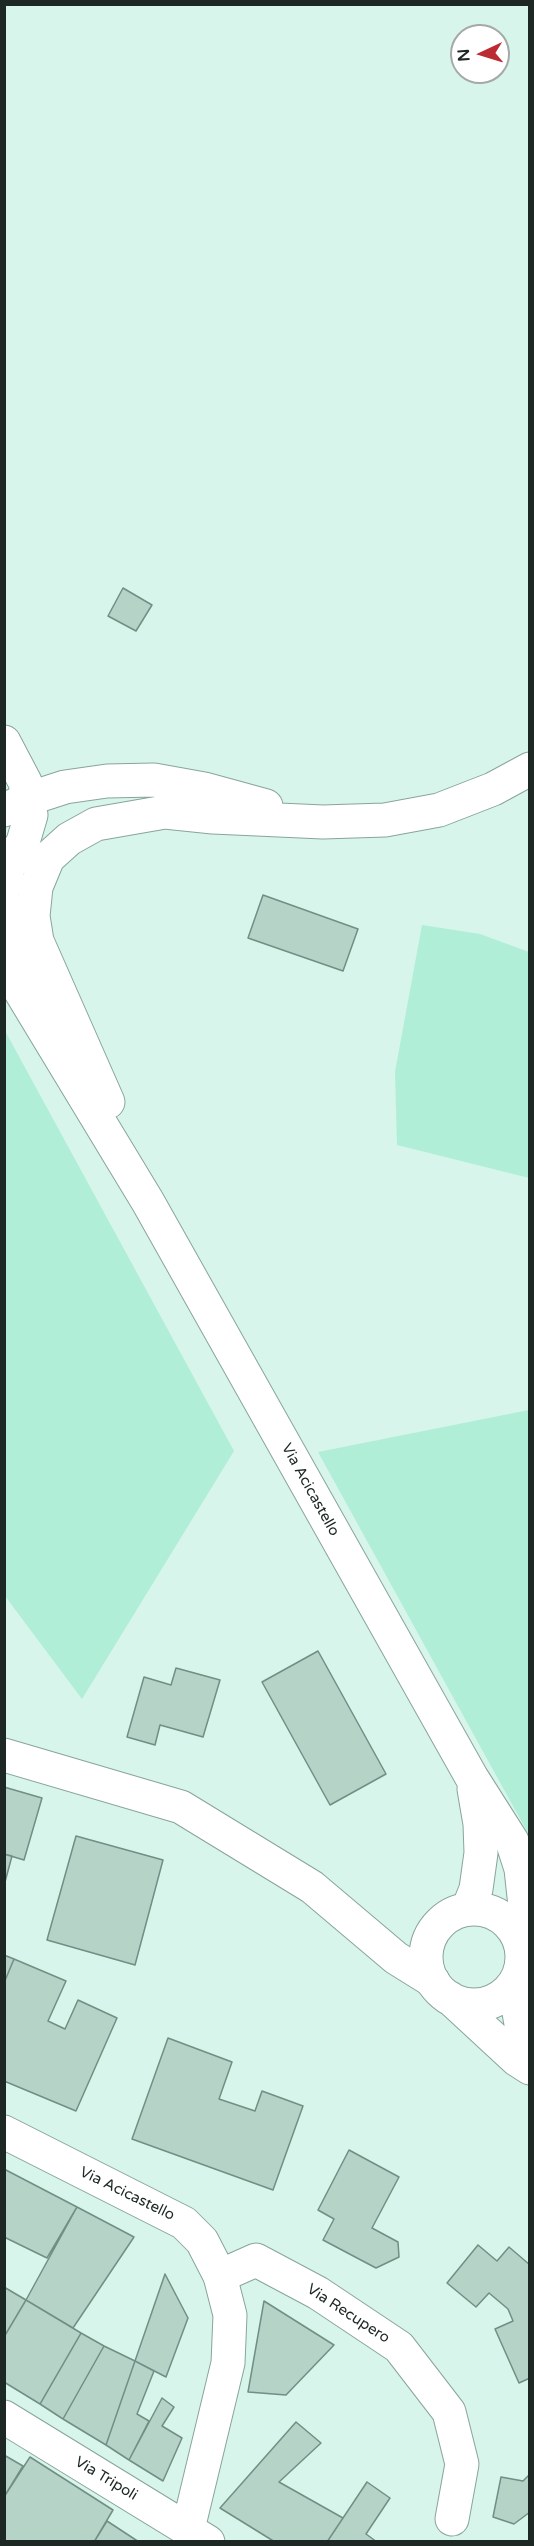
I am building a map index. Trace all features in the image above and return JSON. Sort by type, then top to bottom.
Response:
[{"type":"main road","points":[[4,742],[25,782],[16,805]]},
{"type":"main road","points":[[148,1202],[116,1118],[36,941],[33,916],[36,887],[48,858],[69,839],[96,824],[132,816],[165,812],[213,817],[323,822],[385,820],[438,810],[493,789],[530,769]]},
{"type":"main road","points":[[16,805],[65,787],[107,781],[154,780],[204,789],[323,822]]},
{"type":"main road","points":[[4,888],[8,868],[23,842],[31,815],[16,805]]},
{"type":"main road","points":[[4,902],[10,931],[30,978],[116,1118]]},
{"type":"main road","points":[[4,964],[148,1202]]},
{"type":"main road","name":"Via Acicastello","points":[[148,1202],[472,1778],[512,1841],[521,1869],[525,1906],[520,1942]]},
{"type":"main road","points":[[4,1755],[182,1807],[312,1887],[396,1958],[442,1989],[463,2004],[492,2002],[514,1984],[520,1971],[522,1956],[520,1942],[512,1927],[500,1916],[484,1910],[468,1909],[453,1914],[431,1935],[426,1951],[428,1966],[442,1989],[516,2058],[530,2068]]},
{"type":"main road","points":[[468,1909],[477,1889],[481,1853],[480,1824],[472,1778]]},
{"type":"main road","points":[[514,1984],[521,2024],[530,2035]]},
{"type":"main road","name":"Via Acicastello","points":[[4,2132],[184,2223],[202,2241],[220,2276],[230,2315],[228,2363],[198,2535]]},
{"type":"main road","name":"Via Recupero","points":[[220,2276],[256,2260],[318,2293],[399,2347],[449,2412],[462,2464],[452,2519]]},
{"type":"main road","name":"Via Tripoli","points":[[4,2417],[198,2535]]},
{"type":"green space","points":[[422,925],[480,934],[529,952],[529,1178],[397,1145],[395,1072]]},
{"type":"green space","points":[[4,1029],[234,1451],[82,1699],[5,1596]]},
{"type":"green space","points":[[530,1410],[529,1835],[318,1452]]},
{"type":"building","points":[[123,588],[152,605],[136,631],[108,616]]},
{"type":"building","points":[[263,895],[358,929],[343,971],[248,938]]},
{"type":"building","points":[[318,1651],[386,1774],[330,1805],[262,1682]]},
{"type":"building","points":[[176,1668],[220,1680],[203,1737],[160,1725],[155,1745],[127,1737],[144,1677],[171,1685]]},
{"type":"building","points":[[4,1787],[42,1798],[24,1860],[4,1854]]},
{"type":"building","points":[[76,1836],[163,1860],[135,1965],[47,1940]]},
{"type":"building","points":[[4,1854],[12,1856],[5,1882],[4,1882]]},
{"type":"building","points":[[4,1955],[14,1959],[4,1983]]},
{"type":"building","points":[[14,1959],[66,1981],[48,2021],[65,2029],[78,2000],[117,2018],[76,2111],[4,2081],[4,1983]]},
{"type":"building","points":[[168,2038],[232,2062],[219,2099],[255,2111],[262,2091],[303,2106],[273,2190],[132,2139]]},
{"type":"building","points":[[349,2150],[399,2177],[372,2228],[398,2242],[399,2257],[376,2268],[323,2240],[334,2219],[318,2210]]},
{"type":"building","points":[[4,2169],[77,2207],[47,2258],[4,2237]]},
{"type":"building","points":[[77,2207],[134,2237],[73,2328],[26,2300]]},
{"type":"building","points":[[478,2245],[497,2261],[509,2247],[530,2265],[530,2378],[519,2383],[495,2329],[513,2321],[508,2309],[489,2293],[476,2307],[447,2283]]},
{"type":"building","points":[[165,2274],[188,2318],[166,2377],[135,2361]]},
{"type":"building","points":[[4,2287],[26,2300],[4,2337]]},
{"type":"building","points":[[26,2300],[81,2333],[40,2404],[4,2382],[4,2337]]},
{"type":"building","points":[[264,2301],[334,2345],[286,2395],[248,2392]]},
{"type":"building","points":[[81,2333],[104,2346],[63,2419],[40,2404]]},
{"type":"building","points":[[104,2346],[135,2361],[106,2445],[63,2419]]},
{"type":"building","points":[[135,2361],[154,2371],[137,2414],[149,2421],[129,2460],[106,2445]]},
{"type":"building","points":[[162,2398],[174,2407],[162,2426],[182,2438],[163,2481],[129,2460]]},
{"type":"building","points":[[296,2422],[321,2443],[279,2482],[343,2518],[327,2542],[275,2542],[220,2508]]},
{"type":"building","points":[[4,2455],[23,2466],[4,2497]]},
{"type":"building","points":[[30,2457],[113,2510],[94,2542],[4,2542],[4,2497]]},
{"type":"building","points":[[530,2474],[530,2512],[514,2524],[493,2517],[501,2477],[523,2481]]},
{"type":"building","points":[[367,2482],[390,2498],[366,2534],[377,2542],[327,2542]]},
{"type":"building","points":[[107,2521],[139,2542],[94,2542]]}]
